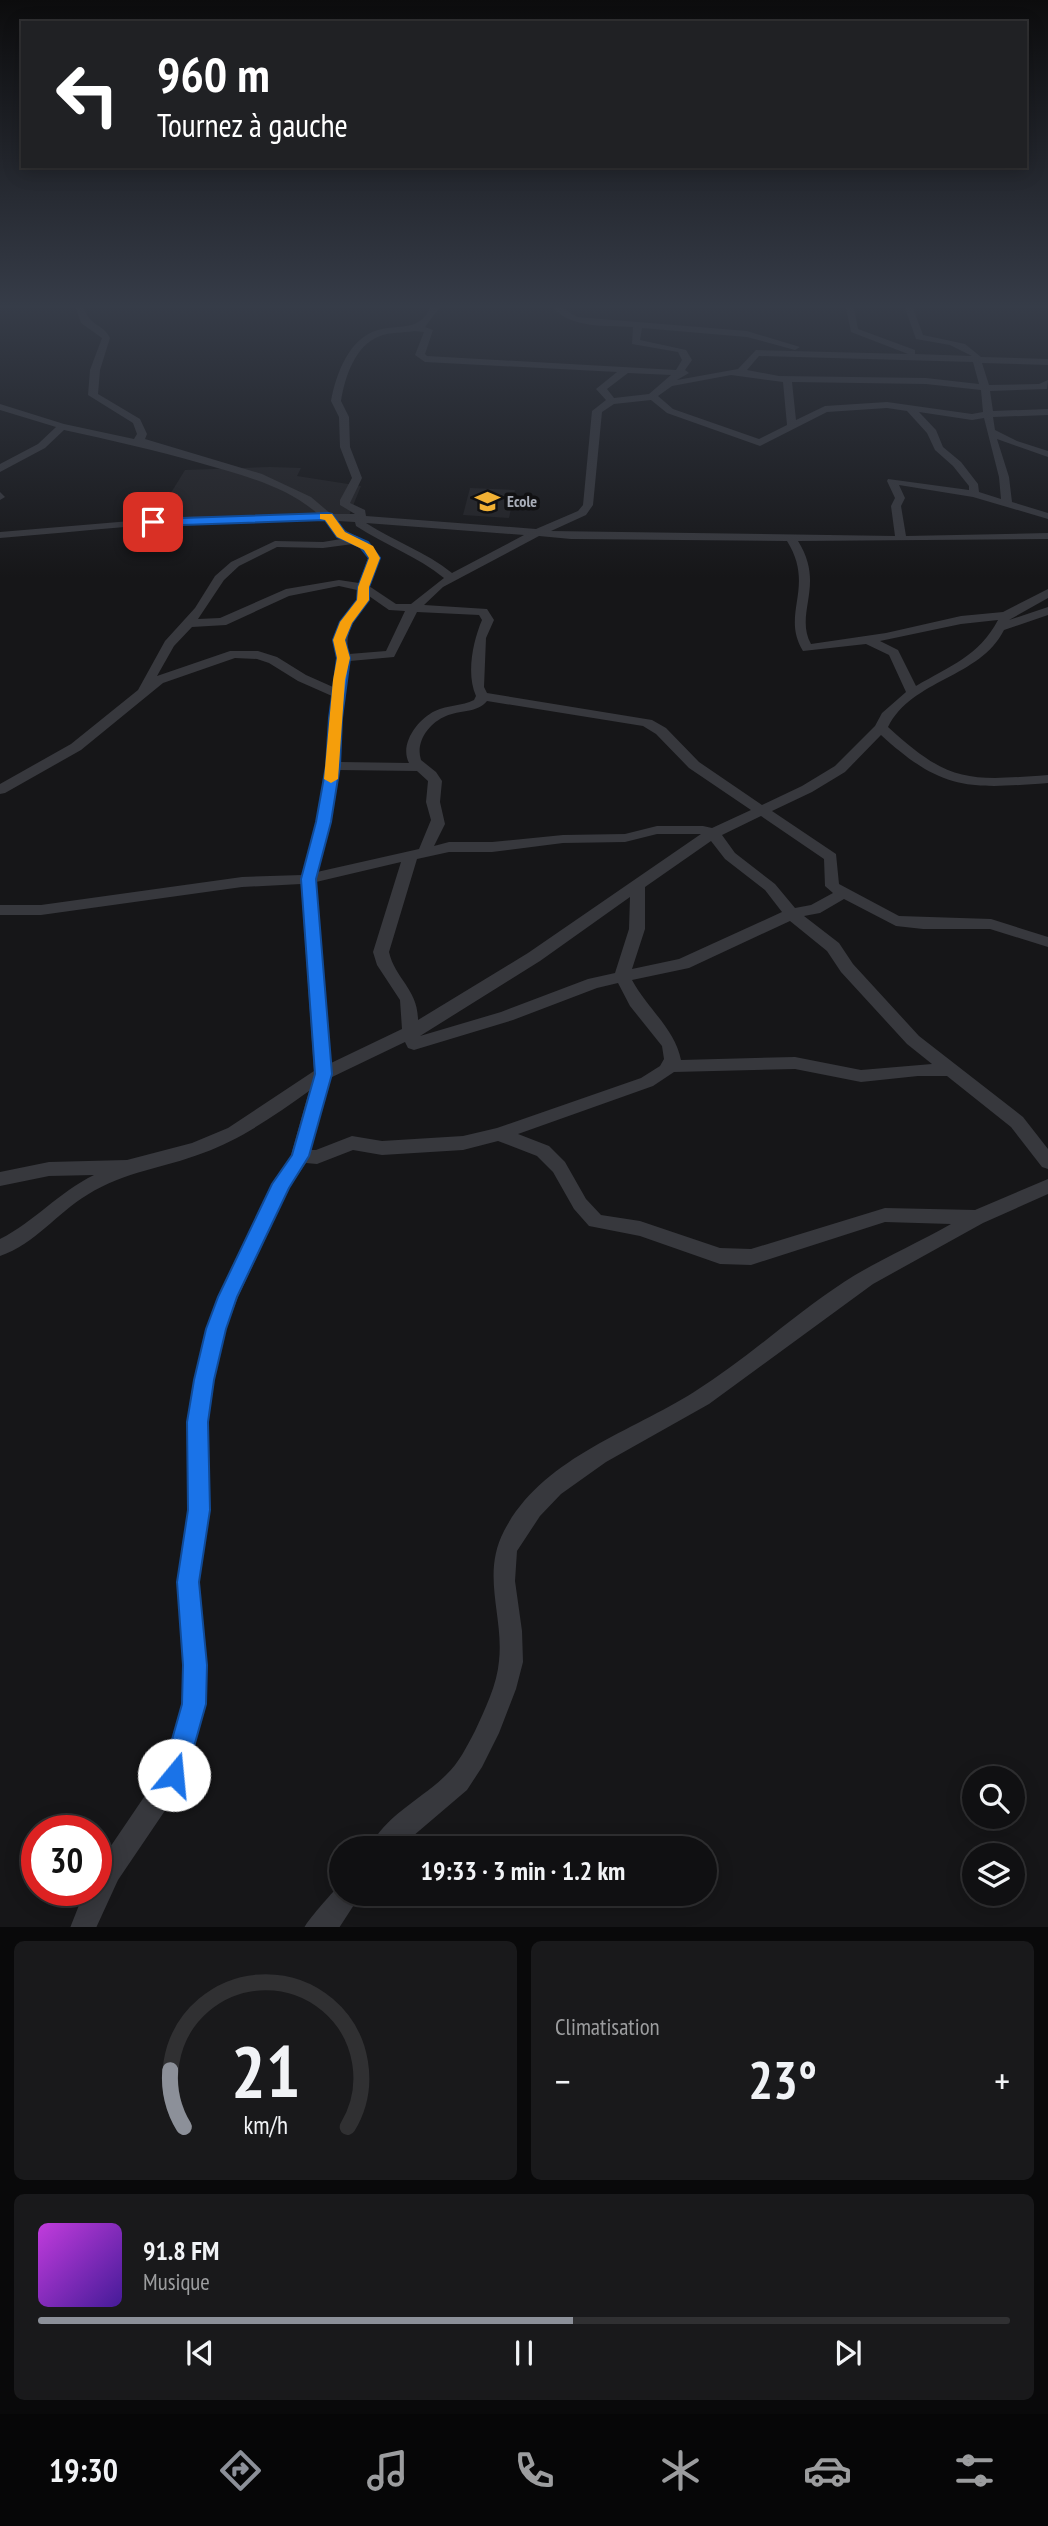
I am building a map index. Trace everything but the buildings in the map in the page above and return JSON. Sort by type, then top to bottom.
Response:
[{"type":"street","points":[[98,398],[136,421],[142,434],[139,440],[148,445]]},
{"type":"street","points":[[337,398],[337,406],[344,417],[345,447],[357,478],[345,503],[361,512],[360,524],[390,543],[430,561],[450,578]]},
{"type":"street","points":[[344,658],[390,654],[412,610],[450,578],[535,533],[569,521],[582,513],[588,505],[597,411],[602,404],[611,400],[632,398]]},
{"type":"street","points":[[654,398],[670,411],[760,443],[825,409],[870,405],[957,416],[1048,412]]},
{"type":"street","points":[[789,398],[792,426]]},
{"type":"street","points":[[986,398],[990,431],[1004,477],[1007,503]]},
{"type":"street","points":[[1,408],[258,476],[307,499],[328,517],[341,535],[369,548],[374,558],[363,587],[363,600],[346,622],[339,640],[344,658],[333,766],[323,822],[308,879],[323,1074],[300,1156],[282,1184],[228,1297],[216,1329],[204,1380],[198,1422],[199,1510],[188,1582],[195,1665],[194,1704],[174,1775],[109,1871],[88,1911],[83,1927]]},
{"type":"street","points":[[911,410],[932,432],[939,448],[975,486],[974,494]]},
{"type":"street","points":[[932,432],[957,416]]},
{"type":"street","points":[[0,469],[46,444],[62,426]]},
{"type":"street","points":[[990,431],[1013,443],[1048,454]]},
{"type":"street","points":[[901,539],[896,506],[900,498],[892,481],[974,494],[1048,516]]},
{"type":"street","points":[[1019,508],[1048,503]]},
{"type":"street","points":[[0,535],[178,520],[328,517],[535,533],[646,538],[901,539],[1048,536]]},
{"type":"street","points":[[790,538],[800,551],[806,567],[806,594],[800,619],[805,645],[811,648],[868,640],[953,621],[1002,622],[1048,611]]},
{"type":"street","points":[[0,790],[76,747],[117,716],[142,691],[169,644],[207,601],[219,578],[235,564],[267,546],[288,542],[323,545],[355,540]]},
{"type":"street","points":[[369,548],[390,543]]},
{"type":"street","points":[[188,623],[222,622],[272,598],[303,588],[339,583],[363,587],[393,607],[483,612],[487,616],[480,638],[480,702],[474,706],[441,713],[424,727],[413,749],[413,758],[419,767],[434,778],[436,783],[433,801],[439,818],[426,851]]},
{"type":"street","points":[[0,1248],[23,1236],[80,1190],[127,1167],[196,1149],[234,1133],[323,1074],[409,1033],[534,957],[638,888],[713,833],[733,822],[764,811],[840,769],[881,728],[895,708],[913,693],[979,654],[989,646],[1002,622],[1048,593]]},
{"type":"street","points":[[868,640],[887,647],[894,653],[913,693]]},
{"type":"street","points":[[142,691],[180,671],[238,653],[273,660],[302,678],[339,694]]},
{"type":"street","points":[[482,696],[647,723],[661,731],[694,765],[831,857],[832,886],[896,921],[923,924],[991,924],[1048,942]]},
{"type":"street","points":[[881,728],[917,759],[953,778],[1003,781],[1048,779]]},
{"type":"street","points":[[333,766],[419,767]]},
{"type":"street","points":[[0,910],[41,910],[242,881],[308,879],[449,847],[492,847],[551,840],[625,838],[678,828],[713,833],[730,856],[770,887],[791,914],[833,947],[847,968],[890,1018],[913,1040],[1017,1122],[1048,1162]]},
{"type":"street","points":[[410,857],[381,952],[389,973],[409,1001],[409,1033],[414,1044],[622,976],[683,964],[791,914],[815,909],[844,893]]},
{"type":"street","points":[[300,1156],[317,1157],[352,1143],[382,1148],[449,1145],[499,1134],[648,1082],[670,1066],[673,1060],[670,1044],[636,1002],[622,976],[626,956],[632,948],[637,929],[638,888]]},
{"type":"street","points":[[670,1066],[795,1063],[861,1076],[918,1070],[952,1070]]},
{"type":"street","points":[[499,1134],[543,1151],[559,1167],[580,1204],[596,1221],[640,1228],[720,1256],[751,1257],[885,1215],[976,1219]]},
{"type":"street","points":[[0,1179],[49,1169],[127,1167]]},
{"type":"street","points":[[396,1836],[467,1770],[496,1709],[511,1662],[505,1557],[511,1538],[558,1481],[586,1461],[702,1398],[852,1288],[887,1266],[1048,1185]]},
{"type":"street","points":[[317,1927],[328,1920],[339,1906]]},
{"type":"shaded area","points":[[301,468],[297,476],[361,486],[348,518],[300,516],[153,522],[185,470]]},
{"type":"shaded area","points":[[470,488],[515,490],[509,518],[463,515]]},
{"type":"slow traffic","points":[[324,517],[328,517],[341,535],[369,548],[374,558],[363,587],[363,600],[346,622],[339,640],[344,658],[339,680],[331,779]]},
{"type":"place","name":"Ecole","points":[[487,501]]},
{"type":"route","points":[[153,522],[282,516],[328,517],[341,535],[364,544],[374,558],[363,587],[363,600],[346,622],[339,640],[344,658],[335,718],[333,766],[323,822],[308,879],[323,1074],[297,1165],[282,1184],[228,1297],[216,1329],[204,1380],[198,1422],[199,1510],[188,1582],[195,1665],[194,1704],[174,1775]]}]
